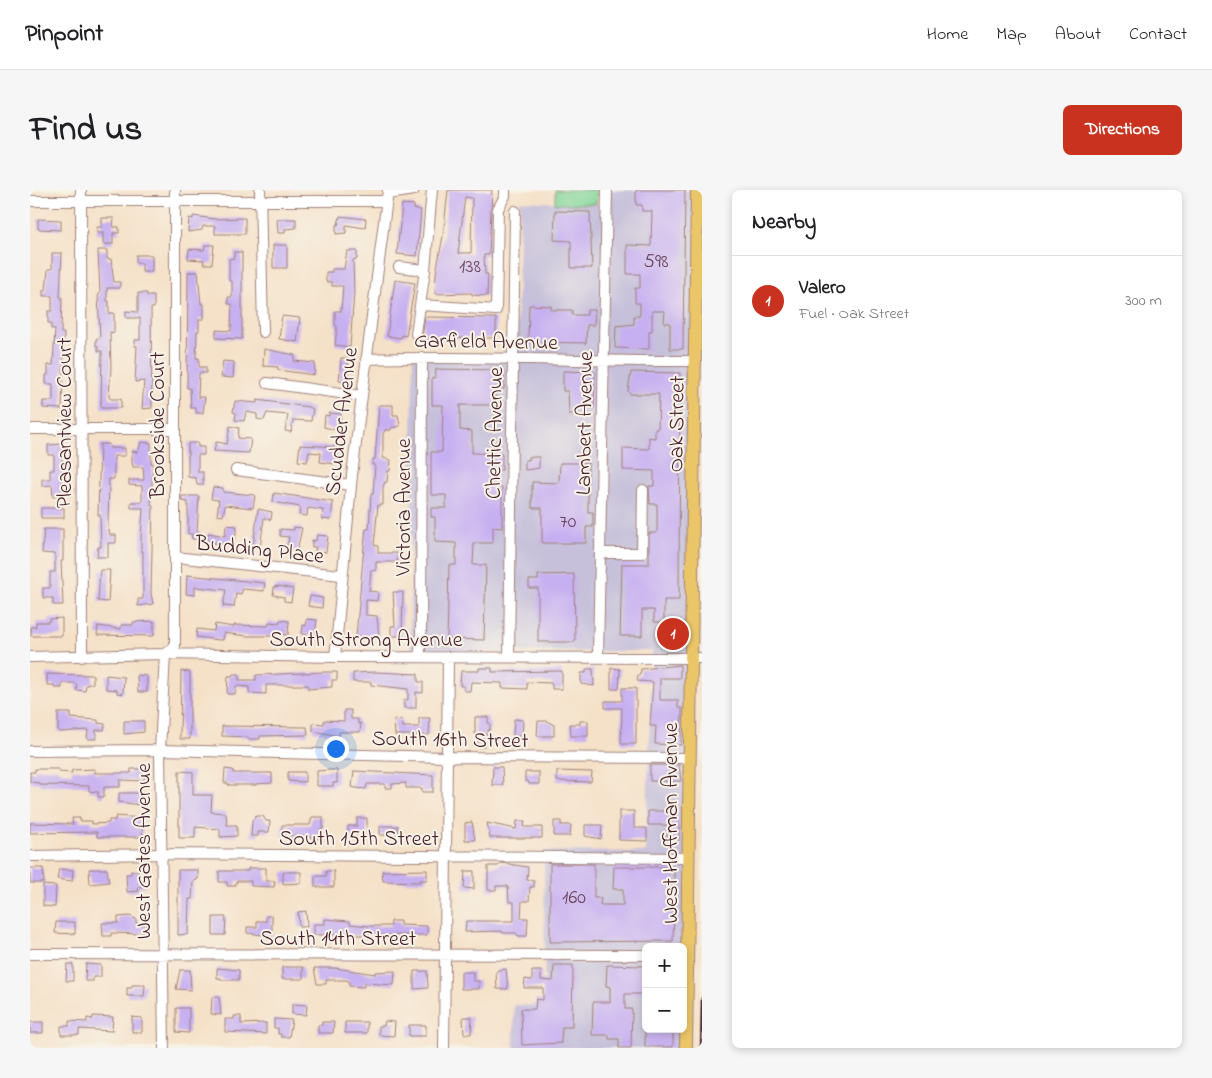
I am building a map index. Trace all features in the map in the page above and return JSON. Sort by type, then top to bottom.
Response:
[{"type":"main road","name":"Oak Street","points":[[696,658],[693,631],[697,190]]},
{"type":"main road","name":"West Hoffman Avenue","points":[[685,943],[689,858],[689,758],[696,658]]},
{"type":"main road","name":"West Hoffman Avenue","points":[[685,988],[686,1048]]},
{"type":"street","name":"Pleasantview Court","points":[[81,190],[82,657]]},
{"type":"street","name":"Brookside Court","points":[[165,654],[175,647],[175,190]]},
{"type":"street","points":[[30,201],[175,201],[260,195],[388,195],[414,190]]},
{"type":"street","points":[[416,334],[426,270],[432,190]]},
{"type":"street","points":[[421,305],[496,310],[498,209],[505,190]]},
{"type":"street","name":"Lambert Avenue","points":[[598,656],[607,190]]},
{"type":"street","points":[[260,195],[263,332]]},
{"type":"street","name":"Scudder Avenue","points":[[335,658],[341,575],[351,486],[388,195]]},
{"type":"street","name":"Chettic Avenue","points":[[509,656],[515,211]]},
{"type":"street","points":[[399,267],[426,270]]},
{"type":"street","name":"Garfield Avenue","points":[[366,359],[422,357],[512,360],[696,361]]},
{"type":"street","name":"Victoria Avenue","points":[[419,657],[421,642],[422,357]]},
{"type":"street","points":[[267,383],[362,396]]},
{"type":"street","points":[[30,429],[175,430]]},
{"type":"street","points":[[236,470],[351,486]]},
{"type":"street","points":[[600,553],[642,553],[643,490]]},
{"type":"street","name":"Budding Place","points":[[175,557],[341,575]]},
{"type":"street","name":"South Strong Avenue","points":[[30,657],[165,654],[335,658],[598,656],[696,658]]},
{"type":"street","name":"West Gates Avenue","points":[[164,1048],[160,750],[165,654]]},
{"type":"street","points":[[444,1048],[448,657]]},
{"type":"street","name":"South 16th Street","points":[[30,751],[160,750],[447,758],[689,758]]},
{"type":"street","name":"South 15th Street","points":[[30,856],[162,854],[689,858]]},
{"type":"street","name":"South 14th Street","points":[[30,954],[642,955]]},
{"type":"shaded area","points":[[608,190],[697,190],[687,970],[687,943],[642,943],[642,1033],[686,1033],[686,1048],[514,1048],[514,1005],[545,1006],[544,851],[646,852],[652,651],[410,652],[413,354],[516,354],[520,201],[607,205]]},
{"type":"green space","points":[[555,190],[597,190],[596,204],[555,204]]},
{"type":"building","points":[[448,190],[492,190],[489,255],[484,255],[485,274],[488,274],[487,296],[472,295],[472,293],[435,294],[436,273],[443,236]],"holes":[[[465,197],[472,198],[471,253],[458,253]]]},
{"type":"building","points":[[636,190],[685,190],[683,349],[670,349],[670,323],[664,323],[665,311],[652,311],[652,331],[649,331],[649,349],[615,348],[616,326],[634,324],[634,316],[640,316],[640,303],[635,303],[635,288],[640,288],[640,274],[627,274],[627,245],[651,246],[652,211],[642,211],[642,205],[636,205]]},
{"type":"building","points":[[402,204],[414,205],[414,209],[421,210],[417,256],[397,254]]},
{"type":"building","points":[[555,211],[590,212],[592,268],[571,268],[571,241],[554,240]]},
{"type":"building","points":[[193,216],[215,219],[245,218],[245,234],[215,234],[215,226],[203,226],[202,230],[188,232],[189,218],[193,219]]},
{"type":"building","points":[[340,216],[366,219],[365,228],[346,225],[346,233],[336,234],[336,225],[338,225]]},
{"type":"building","points":[[102,218],[114,218],[113,227],[119,227],[119,233],[113,233],[113,244],[103,244],[103,233],[97,233],[97,227],[102,227]]},
{"type":"building","points":[[38,219],[61,220],[61,230],[38,229]]},
{"type":"building","points":[[277,219],[296,219],[296,228],[285,229],[285,233],[278,233]]},
{"type":"building","points":[[205,245],[214,245],[212,264],[203,264],[204,260],[188,259],[189,249],[204,250]]},
{"type":"building","points":[[273,245],[287,245],[287,268],[273,268]]},
{"type":"building","points":[[98,250],[107,250],[107,259],[111,259],[114,282],[120,282],[120,288],[107,288],[107,301],[109,301],[109,313],[114,313],[114,333],[110,332],[111,367],[109,397],[111,399],[121,399],[121,408],[101,408],[102,351],[98,351],[98,346],[96,346],[96,339],[100,337]]},
{"type":"building","points":[[347,251],[357,251],[357,259],[353,260],[354,293],[350,347],[335,345],[337,326],[335,325],[335,311],[341,311],[343,286],[332,286],[332,282],[326,282],[326,272],[332,272],[332,269],[344,269]]},
{"type":"building","points":[[234,252],[242,252],[242,339],[216,338],[216,330],[231,331],[232,304],[228,304],[228,297],[232,297],[232,281],[229,281],[229,259],[234,258]]},
{"type":"building","points":[[52,253],[62,253],[60,297],[62,297],[61,333],[64,333],[62,409],[43,408],[43,401],[53,401],[53,384],[46,384],[48,365],[53,365],[55,329],[51,329],[51,323],[48,323],[48,311],[52,311],[52,296],[43,296],[43,290],[46,290],[48,269],[52,269]]},
{"type":"building","points":[[136,255],[152,255],[152,272],[142,272],[142,263],[136,263]]},
{"type":"building","points":[[188,272],[198,272],[201,304],[204,304],[204,319],[199,319],[199,331],[197,331],[196,358],[199,358],[199,367],[206,367],[206,373],[199,373],[198,397],[205,397],[203,413],[196,413],[196,408],[191,408],[190,388],[187,388]]},
{"type":"building","points":[[395,280],[415,283],[406,336],[402,335],[401,338],[387,336]]},
{"type":"building","points":[[138,293],[147,293],[147,296],[154,296],[154,308],[151,308],[152,408],[142,409],[144,381],[135,382],[137,346],[135,346],[135,340],[140,340],[140,318],[126,318],[126,311],[138,312]]},
{"type":"building","points":[[529,305],[551,306],[551,310],[572,310],[572,315],[587,315],[587,310],[595,310],[594,325],[587,325],[586,343],[528,342]]},
{"type":"building","points":[[282,316],[300,318],[297,342],[279,339]]},
{"type":"building","points":[[425,317],[496,318],[496,338],[422,338]]},
{"type":"building","points":[[264,349],[295,355],[294,361],[315,363],[314,375],[278,370],[278,367],[263,366]]},
{"type":"building","points":[[341,358],[349,358],[346,382],[339,381]]},
{"type":"building","points":[[223,361],[234,362],[233,378],[221,377]]},
{"type":"building","points":[[436,369],[504,370],[504,389],[495,389],[495,405],[460,405],[460,430],[472,431],[472,453],[502,454],[502,470],[495,470],[494,487],[502,487],[502,528],[493,527],[493,543],[474,543],[473,565],[486,565],[484,640],[447,639],[449,565],[456,565],[456,543],[435,542],[435,517],[431,517],[431,508],[446,508],[446,495],[431,495],[431,452],[442,452],[443,405],[432,405],[432,378],[435,378]]},
{"type":"building","points":[[563,371],[595,372],[594,408],[575,408],[575,414],[569,414],[568,391],[563,391]]},
{"type":"building","points":[[631,372],[680,373],[679,600],[664,600],[664,622],[654,622],[654,610],[642,610],[642,636],[620,636],[622,564],[649,564],[649,533],[657,533],[657,504],[650,504],[649,486],[654,486],[654,471],[623,470],[623,448],[649,449],[649,437],[655,438],[655,429],[658,429],[659,394],[630,394],[628,391]]},
{"type":"building","points":[[257,400],[309,407],[313,409],[311,421],[293,420],[291,432],[285,431],[288,415],[267,413],[264,420],[257,419],[257,414],[246,412],[244,421],[235,420],[236,413],[233,412],[235,401],[257,403]]},
{"type":"building","points":[[379,405],[393,405],[393,415],[398,415],[400,426],[391,428],[391,430],[385,430],[383,434],[383,458],[391,460],[387,482],[385,482],[383,487],[383,505],[378,505],[374,545],[378,546],[378,553],[398,553],[397,562],[376,562],[376,571],[371,570],[369,591],[378,592],[377,601],[366,600],[366,615],[377,616],[379,637],[356,637],[366,529],[369,529],[371,494],[373,494],[375,465],[372,465],[373,459],[375,459]]},
{"type":"building","points":[[329,413],[341,414],[339,431],[324,427],[325,415],[329,416]]},
{"type":"building","points":[[230,426],[239,428],[238,438],[251,439],[249,453],[214,451],[216,442],[227,444]]},
{"type":"building","points":[[141,442],[151,443],[151,463],[153,463],[151,593],[153,604],[138,606],[138,599],[143,599],[143,551],[141,551],[141,539],[143,508],[131,508],[131,502],[142,502],[142,486],[129,485],[129,480],[144,480],[143,467],[133,467],[132,463],[132,451],[138,452]]},
{"type":"building","points":[[188,443],[198,443],[198,447],[204,447],[204,455],[198,455],[198,472],[203,472],[203,485],[197,485],[196,478],[188,477]]},
{"type":"building","points":[[62,444],[62,496],[53,497],[52,485],[42,486],[42,479],[50,479],[50,470],[54,470],[54,457],[53,455],[48,455],[48,445]]},
{"type":"building","points":[[100,444],[109,444],[110,448],[125,448],[125,456],[114,456],[114,479],[109,479],[108,526],[110,535],[116,535],[116,543],[108,543],[108,557],[97,557],[98,547],[101,547],[100,515],[98,515]]},
{"type":"building","points":[[300,445],[338,447],[336,464],[320,462],[321,453],[309,452],[307,462],[298,461]]},
{"type":"building","points":[[529,457],[539,457],[539,468],[525,470],[525,460],[529,460]]},
{"type":"building","points":[[560,463],[588,463],[588,512],[593,512],[593,527],[586,527],[586,543],[542,543],[542,508],[532,508],[532,482],[559,483]]},
{"type":"building","points":[[213,487],[223,488],[223,492],[255,495],[253,508],[225,505],[223,516],[217,515],[219,500],[211,499]]},
{"type":"building","points":[[274,493],[333,502],[331,520],[322,519],[323,510],[308,508],[307,516],[299,515],[300,507],[273,502]]},
{"type":"building","points":[[182,496],[199,496],[197,532],[200,532],[201,539],[192,539],[192,534],[188,534],[188,502],[182,501]]},
{"type":"building","points":[[41,508],[64,508],[64,518],[41,518]]},
{"type":"building","points":[[258,509],[272,512],[271,520],[264,518],[260,548],[253,547]]},
{"type":"building","points":[[226,525],[237,526],[235,539],[232,539],[231,545],[207,542],[208,533],[225,536]]},
{"type":"building","points":[[294,527],[302,528],[297,551],[287,550],[289,537],[280,536],[280,529],[294,530]]},
{"type":"building","points":[[44,529],[63,529],[63,561],[61,561],[63,605],[53,605],[53,598],[43,598],[43,588],[50,588],[50,572],[55,572],[55,554],[42,553]]},
{"type":"building","points":[[317,535],[328,536],[326,552],[315,551],[316,547],[312,547],[312,540],[316,541]]},
{"type":"building","points":[[100,570],[110,570],[108,602],[98,601]]},
{"type":"building","points":[[574,574],[575,642],[538,642],[538,588],[529,588],[529,580],[538,580],[538,575]]},
{"type":"building","points":[[187,575],[265,583],[264,591],[243,589],[241,594],[236,593],[234,607],[223,606],[226,590],[195,587],[195,595],[186,594]]},
{"type":"building","points":[[279,586],[293,589],[291,602],[284,601],[284,597],[273,595],[274,587]]},
{"type":"building","points":[[393,592],[403,592],[402,636],[391,636],[391,626],[395,626]]},
{"type":"building","points":[[310,596],[323,598],[322,608],[308,606]]},
{"type":"building","points":[[62,618],[62,636],[31,636],[31,627],[36,627],[36,622],[49,622],[49,619]]},
{"type":"building","points":[[307,619],[317,620],[315,636],[302,634],[303,625],[306,626]]},
{"type":"building","points":[[280,620],[289,621],[288,635],[247,636],[224,633],[223,640],[196,637],[197,629],[214,631],[215,624],[234,627],[234,625],[268,626],[269,622],[279,623]]},
{"type":"building","points":[[154,621],[154,636],[97,635],[98,626],[121,629],[121,625],[133,625],[133,622]]},
{"type":"building","points":[[680,665],[680,678],[660,678],[660,700],[678,700],[678,708],[682,708],[681,745],[655,744],[656,726],[650,726],[653,682],[637,681],[638,675],[640,675],[641,669]]},
{"type":"building","points":[[479,668],[492,668],[492,672],[562,671],[562,689],[552,689],[552,683],[527,682],[527,689],[502,688],[502,683],[471,682],[470,691],[464,691],[464,686],[460,686],[461,671],[479,671]]},
{"type":"building","points":[[611,668],[620,669],[619,689],[611,689]]},
{"type":"building","points":[[586,669],[593,669],[594,686],[581,684],[581,673],[586,673]]},
{"type":"building","points":[[181,671],[190,672],[190,739],[180,739]]},
{"type":"building","points":[[337,672],[337,680],[332,680],[332,687],[308,689],[308,685],[266,685],[266,694],[249,693],[249,687],[236,686],[235,694],[227,694],[228,676],[233,674],[239,674],[239,680],[256,680],[256,675]]},
{"type":"building","points":[[353,673],[418,674],[418,682],[423,682],[423,693],[416,692],[416,708],[404,708],[404,700],[408,700],[408,689],[371,685],[371,682],[353,682]]},
{"type":"building","points":[[47,674],[93,675],[93,683],[86,685],[85,691],[76,690],[77,685],[75,683],[62,683],[62,688],[54,688],[54,685],[47,685]]},
{"type":"building","points":[[106,675],[124,677],[123,694],[117,693],[117,690],[106,689]]},
{"type":"building","points":[[137,675],[147,676],[147,692],[138,692]]},
{"type":"building","points":[[622,688],[636,688],[636,744],[621,744],[622,708],[605,708],[605,701],[622,701]]},
{"type":"building","points":[[344,710],[351,710],[351,719],[358,719],[358,724],[361,723],[360,732],[339,732],[339,736],[313,731],[313,723],[324,724],[324,720],[344,721]]},
{"type":"building","points":[[58,713],[71,713],[71,718],[98,720],[98,723],[105,724],[104,730],[96,730],[96,739],[87,739],[88,730],[60,732],[58,730]]},
{"type":"building","points":[[475,717],[488,717],[488,723],[490,723],[488,734],[484,734],[484,747],[478,747],[478,734],[475,734]]},
{"type":"building","points":[[419,718],[430,718],[429,735],[395,735],[394,719],[402,720],[403,727],[419,727]]},
{"type":"building","points":[[514,719],[523,720],[522,736],[513,736]]},
{"type":"building","points":[[124,721],[144,721],[144,732],[124,734]]},
{"type":"building","points":[[538,721],[547,721],[554,725],[554,736],[537,736]]},
{"type":"building","points":[[580,721],[588,721],[588,736],[571,736],[570,724],[580,724]]},
{"type":"building","points":[[222,726],[307,727],[308,735],[260,736],[260,739],[248,739],[248,737],[222,736]]},
{"type":"building","points":[[650,765],[679,765],[681,781],[650,781]]},
{"type":"building","points":[[493,767],[502,767],[503,785],[492,785]]},
{"type":"building","points":[[35,769],[59,769],[59,772],[72,773],[72,770],[95,769],[95,773],[131,773],[131,769],[145,769],[144,781],[120,780],[120,787],[104,787],[104,797],[98,797],[98,792],[89,791],[89,786],[40,785],[40,783],[30,782],[30,772],[35,772]]},
{"type":"building","points":[[225,769],[233,770],[233,773],[272,773],[272,783],[228,785],[228,783],[224,783]]},
{"type":"building","points":[[337,770],[337,783],[333,783],[333,786],[317,786],[317,771]]},
{"type":"building","points":[[179,771],[193,772],[193,795],[212,795],[211,812],[226,813],[227,825],[237,825],[237,836],[220,837],[220,829],[195,827],[195,838],[179,838]]},
{"type":"building","points":[[354,771],[433,775],[433,792],[422,792],[422,788],[406,788],[406,783],[392,784],[392,788],[385,788],[385,784],[367,784],[366,789],[352,787]]},
{"type":"building","points":[[557,771],[592,772],[591,782],[557,781]]},
{"type":"building","points":[[288,772],[305,772],[305,782],[288,781]]},
{"type":"building","points":[[525,772],[539,772],[539,784],[529,784],[528,781],[525,781]]},
{"type":"building","points":[[119,793],[140,793],[140,805],[119,802]]},
{"type":"building","points":[[619,811],[634,811],[634,828],[647,828],[647,841],[619,840]]},
{"type":"building","points":[[648,811],[669,811],[669,818],[679,818],[679,840],[672,840],[672,837],[667,836],[668,825],[648,825]]},
{"type":"building","points":[[116,816],[143,818],[142,837],[97,837],[97,832],[30,833],[30,823],[73,824],[72,818],[80,818],[80,821],[92,821],[92,824],[109,823],[109,820],[115,820]]},
{"type":"building","points":[[256,816],[263,816],[266,821],[270,821],[269,832],[258,832],[258,836],[251,836],[252,821]]},
{"type":"building","points":[[312,817],[323,817],[323,829],[320,829],[320,839],[310,838],[310,836],[282,836],[282,825],[310,825]]},
{"type":"building","points":[[357,818],[367,818],[367,836],[348,836],[348,826],[357,826]]},
{"type":"building","points":[[517,821],[525,821],[524,827],[542,827],[542,838],[490,838],[487,823],[516,829]]},
{"type":"building","points":[[554,821],[561,821],[561,825],[571,825],[570,836],[554,836]]},
{"type":"building","points":[[472,822],[475,840],[465,840],[465,823]]},
{"type":"building","points":[[585,825],[602,825],[601,839],[585,836]]},
{"type":"building","points":[[380,826],[398,826],[398,835],[380,835]]},
{"type":"building","points":[[502,863],[528,867],[527,880],[534,881],[534,887],[530,887],[529,901],[522,901],[521,918],[528,918],[527,936],[518,936],[516,933],[502,933],[502,931],[465,932],[466,921],[514,921],[514,902],[509,902],[508,886],[496,886],[496,890],[488,890],[488,866],[498,866]]},
{"type":"building","points":[[550,864],[594,864],[594,898],[601,898],[600,905],[623,905],[623,889],[613,889],[614,867],[674,867],[674,888],[669,888],[668,906],[674,906],[673,941],[550,942]]},
{"type":"building","points":[[30,868],[43,868],[44,883],[30,883]]},
{"type":"building","points":[[248,868],[266,868],[266,881],[275,881],[274,887],[251,886],[251,881],[237,881],[235,886],[227,886],[227,882],[219,882],[219,871],[248,871]]},
{"type":"building","points":[[59,869],[73,870],[72,881],[57,879]]},
{"type":"building","points":[[89,869],[107,869],[109,882],[90,884]]},
{"type":"building","points":[[178,870],[198,870],[198,879],[193,882],[192,899],[189,899],[188,934],[178,935]]},
{"type":"building","points":[[427,870],[427,880],[420,880],[420,882],[383,881],[382,871]]},
{"type":"building","points":[[131,871],[138,871],[139,875],[145,875],[145,886],[138,887],[139,891],[127,892],[126,874],[131,874]]},
{"type":"building","points":[[326,871],[334,871],[334,887],[315,887],[315,876],[326,876]]},
{"type":"building","points":[[465,871],[474,871],[474,889],[464,888]]},
{"type":"building","points":[[283,872],[301,872],[301,883],[283,884]]},
{"type":"building","points":[[43,885],[56,886],[55,907],[43,906]]},
{"type":"building","points":[[306,911],[307,927],[299,927],[298,912]]},
{"type":"building","points":[[130,916],[136,919],[136,923],[146,925],[146,932],[142,931],[142,934],[111,933],[111,936],[103,936],[102,923],[118,923],[118,917]]},
{"type":"building","points":[[266,916],[272,916],[272,936],[247,933],[247,927],[257,927],[257,921],[266,921]]},
{"type":"building","points":[[213,917],[226,917],[225,935],[213,935]]},
{"type":"building","points":[[325,919],[350,921],[350,924],[369,926],[391,926],[391,921],[400,921],[400,925],[427,926],[427,935],[314,935],[314,924],[325,924]]},
{"type":"building","points":[[56,922],[75,922],[75,934],[55,933]]},
{"type":"building","points":[[67,964],[73,964],[73,981],[66,981]]},
{"type":"building","points":[[86,964],[101,965],[101,977],[93,977],[93,981],[85,981]]},
{"type":"building","points":[[554,965],[573,965],[572,1027],[562,1027],[561,1043],[522,1045],[521,1009],[535,1009],[536,999],[543,1000],[543,988],[524,988],[525,979],[532,980],[532,971],[541,971],[541,980],[553,981]]},
{"type":"building","points":[[607,965],[642,966],[642,994],[625,994],[625,1009],[632,1009],[631,1048],[619,1048],[619,1039],[609,1039],[609,1035],[592,1035],[593,1002],[610,1002],[610,987],[606,986]]},
{"type":"building","points":[[282,967],[303,967],[303,979],[282,979]]},
{"type":"building","points":[[217,968],[239,970],[239,980],[221,980],[221,978],[217,978]]},
{"type":"building","points":[[314,968],[335,968],[375,974],[375,972],[395,971],[394,985],[364,983],[364,987],[349,986],[349,981],[346,980],[326,980],[326,984],[317,984]]},
{"type":"building","points":[[506,969],[508,989],[497,989],[496,972]]},
{"type":"building","points":[[180,970],[190,970],[191,990],[176,989]]},
{"type":"building","points":[[414,971],[427,971],[428,988],[414,989]]},
{"type":"building","points":[[461,972],[473,972],[473,981],[479,981],[479,989],[461,989]]},
{"type":"building","points":[[132,985],[145,985],[144,996],[127,996],[127,988],[132,988]]},
{"type":"building","points":[[212,997],[219,997],[221,1015],[211,1014]]},
{"type":"building","points":[[292,1004],[307,1005],[306,1015],[292,1014]]},
{"type":"building","points":[[176,1008],[189,1008],[189,1033],[176,1032]]},
{"type":"building","points":[[93,1016],[113,1017],[112,1031],[79,1029],[79,1035],[61,1035],[61,1026],[69,1026],[69,1021],[87,1022],[87,1018],[93,1019]]},
{"type":"building","points":[[234,1016],[241,1016],[241,1024],[266,1023],[266,1034],[225,1032],[225,1019],[234,1019]]},
{"type":"building","points":[[132,1017],[142,1018],[142,1032],[132,1032]]},
{"type":"building","points":[[463,1017],[472,1017],[471,1034],[464,1034]]},
{"type":"building","points":[[274,1019],[292,1020],[289,1037],[281,1037],[281,1034],[278,1034],[278,1028],[274,1028]]},
{"type":"building","points":[[385,1021],[395,1022],[394,1036],[379,1035],[379,1026],[384,1026]]},
{"type":"building","points":[[30,1022],[43,1022],[43,1033],[30,1033]]},
{"type":"building","points":[[322,1022],[334,1022],[333,1033],[318,1033],[318,1025],[322,1025]]},
{"type":"building","points":[[345,1022],[367,1022],[367,1033],[345,1033]]},
{"type":"building","points":[[409,1025],[426,1025],[426,1036],[409,1036]]},
{"type":"building","points":[[645,1033],[673,1033],[673,1047],[645,1047]]},
{"type":"railway","points":[[701,1048],[702,998]]},
{"type":"place","name":"Valero","points":[[673,634]]}]
